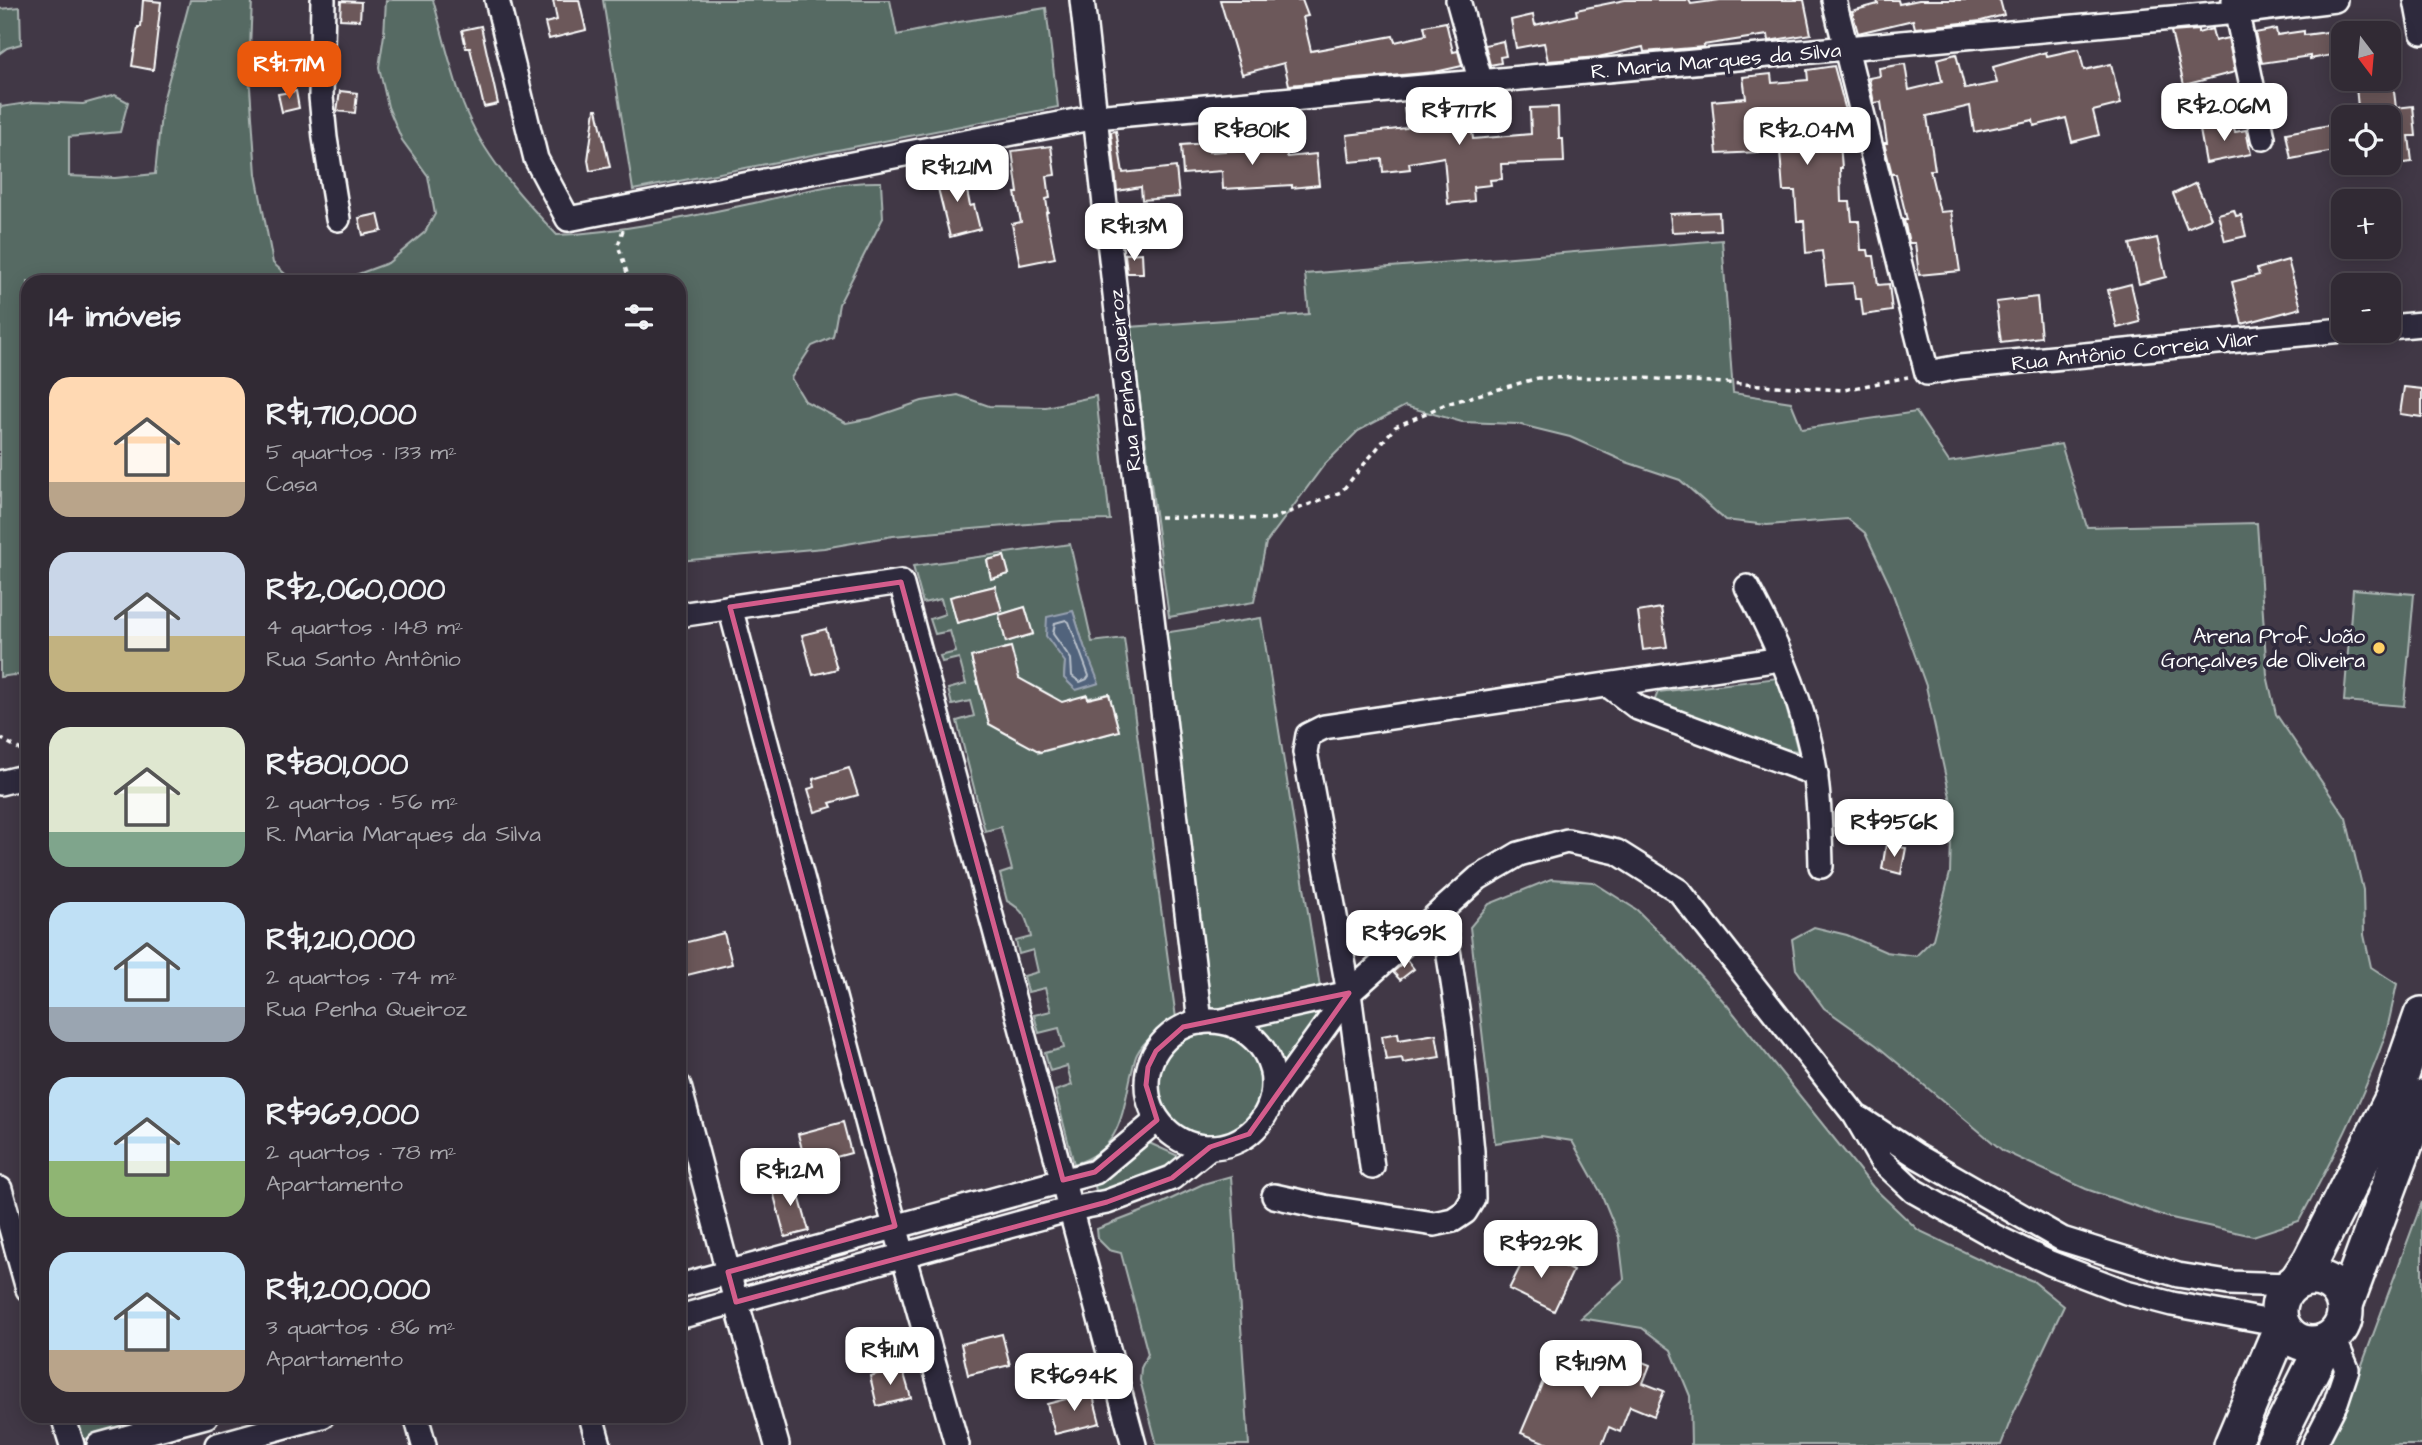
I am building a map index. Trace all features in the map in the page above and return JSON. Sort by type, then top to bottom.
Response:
[{"type":"main road","points":[[2232,1445],[2281,1322],[2281,1298],[2311,1260],[2393,1098],[2422,1015]]},
{"type":"main road","points":[[2273,1445],[2335,1327],[2422,1098]]},
{"type":"main road","points":[[2281,1322],[2293,1338],[2312,1344],[2335,1327],[2341,1294],[2326,1280],[2312,1278],[2294,1283]]},
{"type":"street","points":[[323,0],[321,97],[338,219]]},
{"type":"street","name":"R. Maria Marques da Silva","points":[[497,0],[536,159],[568,219],[1096,117],[1846,49],[2235,6],[2336,0]]},
{"type":"street","name":"Rua Penha Queiroz","points":[[1082,0],[1154,635],[1211,1021]]},
{"type":"street","points":[[1458,0],[1481,83]]},
{"type":"street","points":[[1834,0],[1927,373]]},
{"type":"street","points":[[2416,0],[2422,32]]},
{"type":"street","points":[[2235,6],[2263,138]]},
{"type":"street","points":[[2401,326],[2422,324]]},
{"type":"street","name":"Rua Antônio Correia Vilar","points":[[1927,373],[1960,367],[2331,332]]},
{"type":"street","points":[[686,614],[901,582],[1134,1445]]},
{"type":"street","points":[[1747,587],[1781,659],[1800,707],[1811,746],[1816,774],[1821,866]]},
{"type":"street","points":[[730,607],[895,1226],[957,1445]]},
{"type":"street","points":[[1372,1167],[1349,993],[1305,752],[1308,735],[1324,727],[1781,659]]},
{"type":"street","points":[[1608,685],[1638,708],[1816,774]]},
{"type":"street","points":[[0,783],[21,778]]},
{"type":"street","points":[[1349,993],[1183,1027],[1168,1037],[1152,1059],[1146,1085],[1149,1103],[1157,1119],[1171,1135],[1190,1144],[1210,1147],[1231,1144],[1249,1134],[1263,1119],[1272,1100],[1349,993],[1478,878],[1519,854],[1567,841],[1617,852],[1679,891],[1855,1115],[1881,1160],[1914,1191],[1994,1236],[2050,1263],[2126,1292],[2172,1304],[2281,1322]]},
{"type":"street","points":[[1274,1196],[1324,1207],[1434,1224],[1453,1220],[1465,1212],[1473,1199],[1472,1151],[1460,1027],[1443,910]]},
{"type":"street","points":[[1211,1021],[1241,1028],[1257,1041],[1269,1059],[1274,1079],[1272,1100]]},
{"type":"street","points":[[686,1113],[777,1445]]},
{"type":"street","points":[[1855,1115],[1917,1156],[2063,1239],[2178,1275],[2228,1283],[2294,1283]]},
{"type":"street","points":[[686,1284],[1095,1172],[1157,1119]]},
{"type":"street","points":[[686,1315],[1071,1209],[1107,1202],[1172,1178],[1210,1147]]},
{"type":"street","points":[[0,1189],[21,1264]]},
{"type":"street","points":[[2314,1445],[2336,1402],[2347,1368],[2335,1327]]},
{"type":"street","points":[[65,1423],[72,1445]]},
{"type":"street","points":[[99,1445],[180,1423]]},
{"type":"street","points":[[217,1445],[247,1432],[289,1423]]},
{"type":"street","points":[[418,1423],[424,1445]]},
{"type":"street","points":[[593,1423],[600,1445]]},
{"type":"path","points":[[628,275],[618,245],[631,208]]},
{"type":"path","points":[[1140,517],[1272,519],[1341,492],[1395,427],[1447,404],[1538,379],[1624,377],[1844,390],[1927,373]]},
{"type":"path","points":[[0,738],[21,750]]},
{"type":"highlighted area","points":[[901,582],[1063,1180],[1095,1172],[1157,1120],[1146,1085],[1148,1067],[1156,1051],[1183,1027],[1349,993],[1249,1134],[1210,1147],[1172,1178],[1107,1202],[736,1302],[728,1272],[895,1226],[730,607]]},
{"type":"green space","points":[[190,0],[252,0],[249,73],[256,174],[273,263],[286,275],[21,275],[21,676],[0,677],[0,103],[1,107],[34,102],[83,104],[115,95],[128,102],[120,132],[69,137],[69,176],[115,178],[155,174],[162,105]]},
{"type":"green space","points":[[386,0],[433,0],[463,104],[480,140],[503,174],[557,235],[631,227],[817,188],[881,182],[883,218],[839,304],[833,337],[812,346],[791,378],[805,401],[846,423],[872,418],[922,401],[958,395],[989,406],[1046,407],[1096,396],[1110,520],[1062,521],[893,536],[824,548],[686,560],[686,275],[355,275],[388,263],[425,232],[435,214],[428,176],[402,140],[388,107],[379,67]]},
{"type":"green space","points":[[603,0],[890,0],[897,35],[1046,8],[1058,107],[633,190]]},
{"type":"green space","points":[[20,7],[21,44],[0,53],[0,9]]},
{"type":"green space","points":[[1722,240],[1733,393],[1791,402],[1802,429],[1916,412],[1949,462],[2061,444],[2087,527],[2257,523],[2267,675],[2276,714],[2346,818],[2363,890],[2364,935],[2371,967],[2397,984],[2385,1036],[2367,1084],[2299,1221],[2253,1236],[2167,1217],[2086,1189],[2003,1151],[1876,1045],[1824,1008],[1796,969],[1792,939],[1814,927],[1847,935],[1886,952],[1916,956],[1933,939],[1950,873],[1952,806],[1926,686],[1890,586],[1865,533],[1848,519],[1767,525],[1725,520],[1680,480],[1626,462],[1570,437],[1517,424],[1462,422],[1405,406],[1358,431],[1324,465],[1266,543],[1254,602],[1169,617],[1130,327],[1309,314],[1305,274]]},
{"type":"green space","points":[[1070,544],[1092,642],[1124,638],[1176,1018],[1149,1039],[1137,1054],[1121,1117],[1110,1141],[1089,1158],[1074,1164],[1055,1091],[1072,1085],[1067,1066],[1050,1071],[1045,1053],[1064,1048],[1059,1028],[1039,1033],[1034,1015],[1051,1011],[1045,988],[1028,992],[1024,976],[1038,972],[1033,950],[1019,954],[1016,941],[1031,937],[1030,930],[1021,911],[1007,901],[1000,874],[1012,870],[1001,827],[985,831],[957,721],[974,716],[970,701],[952,705],[948,689],[966,684],[959,658],[942,662],[940,656],[956,652],[950,631],[935,634],[930,619],[945,614],[941,599],[923,603],[913,566]],"holes":[[[1004,556],[1009,574],[991,578],[987,560]],[[995,586],[1001,611],[957,622],[951,597]],[[1025,607],[1033,634],[1006,642],[999,615]],[[1073,611],[1084,646],[1064,678],[1065,662]],[[1007,648],[1023,695],[1030,684],[1052,696],[1047,706],[1109,694],[1119,731],[1038,753],[1033,734],[1030,733],[1024,743],[1003,732],[1005,720],[989,724],[971,657]]]},
{"type":"green space","name":"Arena Prof. João Gonçalves de Oliveira","points":[[2353,589],[2414,594],[2404,706],[2344,701]]},
{"type":"green space","points":[[1261,618],[1320,987],[1207,1018],[1163,633]]},
{"type":"green space","points":[[1778,678],[1798,751],[1783,749],[1654,702],[1658,692]]},
{"type":"green space","points":[[1551,879],[1593,882],[1637,910],[1727,1005],[1873,1187],[1918,1230],[2033,1281],[2064,1306],[2001,1445],[1691,1445],[1690,1396],[1671,1350],[1642,1328],[1581,1318],[1624,1279],[1619,1237],[1601,1193],[1572,1141],[1541,1136],[1495,1143],[1470,927],[1489,904]]},
{"type":"green space","points":[[1329,1004],[1289,1064],[1279,1064],[1253,1031],[1259,1018]]},
{"type":"green space","points":[[1210,1029],[1231,1033],[1249,1045],[1261,1063],[1265,1084],[1261,1105],[1249,1123],[1231,1135],[1210,1139],[1189,1135],[1171,1123],[1159,1105],[1155,1084],[1159,1063],[1171,1045],[1189,1033]]},
{"type":"green space","points":[[1147,1142],[1176,1155],[1181,1162],[1097,1196],[1095,1186],[1098,1182]]},
{"type":"green space","points":[[1231,1176],[1249,1445],[1157,1445],[1140,1380],[1141,1368],[1148,1354],[1121,1253],[1109,1250],[1098,1239],[1097,1229],[1203,1184]]},
{"type":"green space","points":[[2422,1202],[2422,1445],[2326,1445],[2349,1400]]},
{"type":"green space","points":[[77,1423],[146,1423],[82,1440]]},
{"type":"water","points":[[1073,611],[1099,683],[1076,690],[1064,678],[1065,662],[1046,636],[1047,617]]},
{"type":"building","points":[[143,0],[161,2],[153,70],[132,66],[138,27],[141,27]]},
{"type":"building","points":[[553,0],[579,0],[586,30],[549,39],[545,23],[557,20]]},
{"type":"building","points":[[1220,0],[1302,0],[1308,16],[1303,17],[1311,51],[1393,36],[1395,42],[1426,35],[1424,26],[1446,22],[1453,52],[1458,51],[1462,66],[1435,72],[1289,85],[1284,63],[1242,74]]},
{"type":"building","points":[[1625,0],[1689,0],[1691,4],[1720,0],[1804,0],[1811,34],[1769,41],[1768,35],[1703,45],[1704,47],[1644,52],[1643,47],[1598,57],[1548,61],[1544,43],[1516,48],[1511,20],[1533,15],[1535,25],[1577,15],[1576,10]]},
{"type":"building","points":[[1877,0],[1898,0],[1899,4],[1919,0],[2000,0],[2004,15],[1981,21],[1915,28],[1913,20],[1858,33],[1852,11],[1878,4]]},
{"type":"building","points":[[341,1],[361,2],[360,20],[340,19]]},
{"type":"building","points":[[481,26],[498,104],[484,107],[470,48],[466,48],[462,30]]},
{"type":"building","points":[[2212,29],[2215,41],[2228,38],[2235,72],[2184,85],[2171,32],[2198,30],[2198,33]]},
{"type":"building","points":[[2276,29],[2277,35],[2304,31],[2304,35],[2331,32],[2331,55],[2262,63],[2255,33]]},
{"type":"building","points":[[1503,41],[1506,56],[1500,57],[1501,63],[1490,65],[1485,45]]},
{"type":"building","points":[[2079,49],[2084,70],[2111,64],[2121,104],[2093,111],[2099,135],[2072,142],[2066,118],[2034,126],[2033,120],[1974,132],[1970,106],[1927,116],[1935,170],[1930,170],[1940,212],[1951,211],[1960,271],[1919,275],[1915,243],[1909,243],[1904,220],[1907,220],[1896,174],[1892,174],[1884,143],[1887,143],[1881,102],[1874,103],[1869,78],[1880,76],[1879,68],[1905,64],[1909,90],[1942,82],[1937,59],[1956,54],[1965,89],[1997,83],[1993,67],[2046,52],[2047,56]]},
{"type":"building","points":[[1834,66],[1854,141],[1840,143],[1841,202],[1850,202],[1852,221],[1859,221],[1861,250],[1868,250],[1869,256],[1874,256],[1878,285],[1889,284],[1892,311],[1863,315],[1861,299],[1855,299],[1853,283],[1826,285],[1822,251],[1806,253],[1804,221],[1797,221],[1795,191],[1783,191],[1780,151],[1717,154],[1712,101],[1746,98],[1743,77],[1771,74],[1772,83],[1808,80],[1807,70]]},
{"type":"building","points":[[296,91],[299,108],[282,112],[278,94]]},
{"type":"building","points":[[340,91],[357,93],[355,113],[337,111]]},
{"type":"building","points":[[2356,91],[2394,91],[2396,105],[2358,105]]},
{"type":"building","points":[[1456,105],[1457,110],[1469,109],[1473,139],[1531,134],[1530,108],[1558,107],[1559,139],[1563,139],[1564,162],[1501,164],[1502,179],[1490,180],[1491,185],[1473,187],[1474,201],[1448,204],[1444,157],[1409,163],[1410,169],[1383,172],[1382,159],[1350,162],[1347,135],[1407,128],[1404,108]]},
{"type":"building","points":[[2413,106],[2416,136],[2409,136],[2412,162],[2401,163],[2401,107]]},
{"type":"building","points":[[595,109],[610,167],[590,171],[588,160]]},
{"type":"building","points":[[2233,124],[2235,132],[2246,130],[2251,154],[2206,163],[2200,130]]},
{"type":"building","points":[[2330,125],[2331,152],[2291,159],[2286,133]]},
{"type":"building","points":[[1116,131],[1123,173],[1176,167],[1179,197],[1142,200],[1141,187],[1117,191],[1111,132]]},
{"type":"building","points":[[1208,143],[1209,152],[1286,147],[1287,157],[1316,154],[1319,185],[1223,189],[1222,171],[1183,174],[1181,145]]},
{"type":"building","points":[[1051,146],[1055,175],[1047,176],[1050,198],[1046,199],[1046,213],[1055,258],[1020,265],[1012,224],[1021,222],[1015,193],[1018,193],[1012,151]]},
{"type":"building","points":[[963,170],[970,206],[974,205],[980,229],[950,237],[935,176]]},
{"type":"building","points":[[2196,183],[2211,218],[2187,228],[2173,194]]},
{"type":"building","points":[[2234,210],[2236,216],[2241,215],[2246,236],[2225,241],[2218,214]]},
{"type":"building","points":[[1719,212],[1720,230],[1672,232],[1670,214]]},
{"type":"building","points":[[378,214],[382,231],[363,235],[359,218]]},
{"type":"building","points":[[2157,238],[2166,277],[2139,284],[2130,244]]},
{"type":"building","points":[[1142,253],[1143,273],[1127,273],[1125,254]]},
{"type":"building","points":[[2288,260],[2301,308],[2242,324],[2232,282],[2259,275],[2257,269]]},
{"type":"building","points":[[2131,284],[2140,322],[2117,328],[2108,290]]},
{"type":"building","points":[[2037,297],[2041,337],[2001,342],[1996,302]]},
{"type":"building","points":[[2404,387],[2422,389],[2422,417],[2400,414]]},
{"type":"building","points":[[1004,556],[1009,574],[991,579],[987,560]]},
{"type":"building","points":[[995,586],[1002,611],[957,623],[950,597]]},
{"type":"building","points":[[1025,607],[1033,634],[1006,642],[999,615]]},
{"type":"building","points":[[1661,608],[1667,647],[1643,650],[1638,612]]},
{"type":"building","points":[[826,629],[837,669],[813,675],[802,635]]},
{"type":"building","points":[[1011,647],[1019,678],[1062,702],[1087,695],[1088,699],[1109,694],[1119,731],[1040,752],[989,724],[971,657]]},
{"type":"building","points":[[849,768],[858,795],[830,803],[832,807],[815,812],[808,789],[815,787],[813,779]]},
{"type":"building","points":[[1886,845],[1906,848],[1901,874],[1882,869]]},
{"type":"building","points":[[1372,917],[1389,939],[1376,950],[1358,928]]},
{"type":"building","points":[[724,933],[732,964],[686,975],[686,942]]},
{"type":"building","points":[[1407,960],[1414,969],[1400,980],[1393,972]]},
{"type":"building","points":[[1398,1033],[1399,1040],[1436,1034],[1440,1057],[1403,1063],[1402,1058],[1386,1060],[1382,1036]]},
{"type":"building","points":[[843,1122],[851,1153],[806,1165],[798,1134]]},
{"type":"building","points":[[794,1178],[809,1231],[785,1237],[771,1184]]},
{"type":"building","points":[[1529,1249],[1573,1271],[1554,1311],[1509,1289]]},
{"type":"building","points":[[1002,1334],[1010,1365],[968,1375],[961,1344]]},
{"type":"building","points":[[1586,1346],[1610,1356],[1613,1350],[1650,1365],[1643,1383],[1664,1391],[1654,1416],[1630,1406],[1620,1432],[1609,1427],[1602,1445],[1551,1445],[1521,1433],[1547,1372],[1571,1382]]},
{"type":"building","points":[[902,1367],[911,1398],[877,1406],[870,1376]]},
{"type":"building","points":[[1092,1392],[1100,1423],[1055,1434],[1047,1404]]},
{"type":"place","name":"Arena Prof. João Gonçalves de Oliveira","points":[[2379,648]]}]
